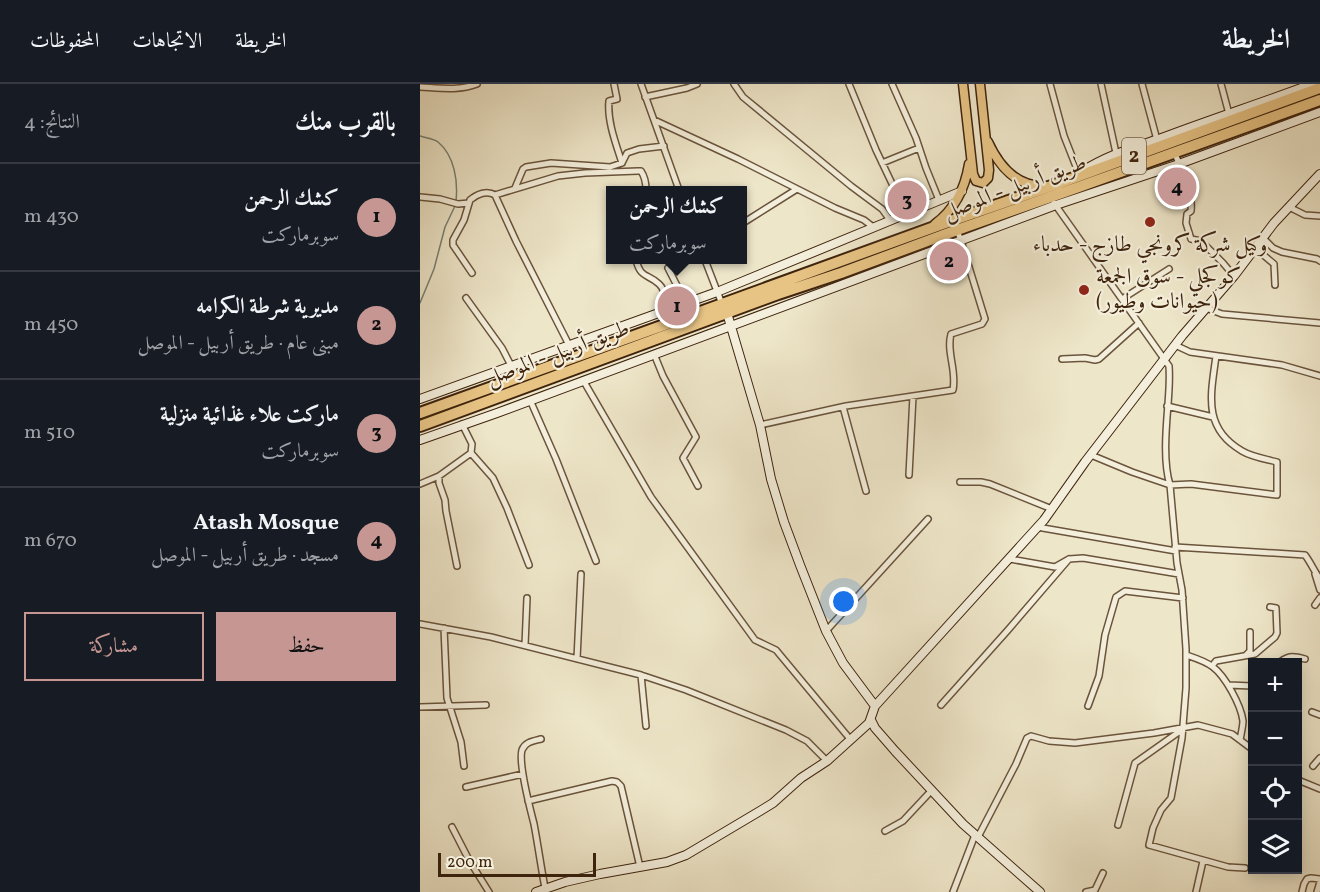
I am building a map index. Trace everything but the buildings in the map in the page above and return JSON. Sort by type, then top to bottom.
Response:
[{"type":"highway","name":"2","points":[[420,413],[692,315],[724,309],[948,222],[1320,88]]},
{"type":"highway","name":"طريق أربيل - الموصل","points":[[420,426],[724,309],[778,294],[957,230],[1053,201],[1174,152],[1320,99]]},
{"type":"main road","points":[[963,84],[974,178],[983,183],[988,174],[980,84]]},
{"type":"main road","points":[[1074,176],[1116,153],[1312,84]]},
{"type":"main road","points":[[420,440],[962,241],[1053,201],[1179,164],[1320,112]]},
{"type":"main road","points":[[986,135],[996,157],[1016,179],[1036,186],[1058,184]]},
{"type":"main road","points":[[921,233],[945,216],[962,191],[970,152]]},
{"type":"main road","points":[[540,891],[565,882],[667,862],[686,855],[766,807],[801,778],[827,761],[871,720],[875,706],[1037,527],[1175,345],[1289,207],[1320,174]]},
{"type":"main road","points":[[420,399],[717,292],[962,191]]},
{"type":"main road","points":[[724,309],[732,325],[784,522],[826,631],[843,663],[875,706]]},
{"type":"main road","points":[[871,720],[895,751],[963,824],[1040,892]]},
{"type":"street","points":[[420,87],[446,89],[477,84]]},
{"type":"street","points":[[614,84],[616,99],[609,101],[608,109],[622,163]]},
{"type":"street","points":[[641,84],[678,186]]},
{"type":"street","points":[[645,96],[697,84]]},
{"type":"street","points":[[734,84],[743,97],[882,209],[890,220]]},
{"type":"street","points":[[849,84],[906,213]]},
{"type":"street","points":[[892,84],[939,200]]},
{"type":"street","points":[[1050,84],[1074,176]]},
{"type":"street","points":[[1101,84],[1116,153]]},
{"type":"street","points":[[1142,84],[1157,140]]},
{"type":"street","points":[[1221,84],[1229,114]]},
{"type":"street","points":[[654,120],[864,220],[873,227]]},
{"type":"street","points":[[515,188],[526,167],[551,163],[610,167],[622,163],[627,153],[664,146]]},
{"type":"street","points":[[882,163],[919,148]]},
{"type":"street","points":[[1174,152],[1186,178],[1192,204],[1191,211],[1186,214],[1191,239],[1201,242],[1234,276]]},
{"type":"street","points":[[472,273],[453,245],[453,240],[473,197],[486,192],[495,195],[558,176],[585,173],[641,171],[646,186]]},
{"type":"street","points":[[747,220],[797,189]]},
{"type":"street","points":[[495,195],[569,345],[573,358]]},
{"type":"street","points":[[420,197],[458,204],[469,203]]},
{"type":"street","points":[[1053,201],[1169,366],[1166,473],[1170,485],[1175,549],[1183,598],[1186,688],[1183,728],[1172,798],[1161,810],[1149,845],[1228,867],[1245,868]]},
{"type":"street","points":[[1289,207],[1305,215],[1320,216]]},
{"type":"street","points":[[760,425],[843,407],[953,390],[955,381],[949,341],[951,334],[982,324],[985,319],[957,230]]},
{"type":"street","points":[[1263,238],[1273,248],[1282,252],[1320,261]]},
{"type":"street","points":[[1255,248],[1274,264],[1275,285]]},
{"type":"street","points":[[637,264],[642,273],[659,283],[663,290],[667,324]]},
{"type":"street","points":[[706,264],[724,309]]},
{"type":"street","points":[[668,268],[692,315]]},
{"type":"street","points":[[1122,299],[1168,269]]},
{"type":"street","points":[[466,298],[502,348],[518,378]]},
{"type":"street","points":[[1206,308],[1222,314],[1320,323]]},
{"type":"street","points":[[1062,359],[1099,359],[1139,323]]},
{"type":"street","points":[[1175,345],[1190,352],[1282,365],[1320,376]]},
{"type":"street","points":[[654,354],[663,376],[696,437],[683,458],[698,486]]},
{"type":"street","points":[[1090,455],[1170,485],[1191,484],[1277,495],[1278,462],[1243,452],[1222,436],[1213,417],[1210,401],[1216,356]]},
{"type":"street","points":[[583,380],[651,497],[755,640],[776,650],[850,739]]},
{"type":"street","points":[[909,475],[914,396]]},
{"type":"street","points":[[530,400],[596,561]]},
{"type":"street","points":[[1167,406],[1213,417]]},
{"type":"street","points":[[843,407],[866,490]]},
{"type":"street","points":[[462,424],[472,444],[471,453],[493,478],[529,565]]},
{"type":"street","points":[[420,484],[439,476],[471,453]]},
{"type":"street","points":[[439,476],[457,566]]},
{"type":"street","points":[[960,482],[990,484],[1052,509]]},
{"type":"street","points":[[826,631],[928,519]]},
{"type":"street","points":[[1037,527],[1175,549],[1305,555],[1311,564],[1320,590]]},
{"type":"street","points":[[1010,559],[1055,567],[1069,559],[1083,558],[1179,574]]},
{"type":"street","points":[[941,705],[1069,559]]},
{"type":"street","points":[[1314,572],[1320,579]]},
{"type":"street","points":[[577,659],[581,574]]},
{"type":"street","points":[[1088,706],[1099,676],[1105,635],[1116,597],[1125,591],[1183,598]]},
{"type":"street","points":[[525,645],[527,598]]},
{"type":"street","points":[[1315,605],[1320,598]]},
{"type":"street","points":[[1212,666],[1216,661],[1255,654],[1275,637],[1277,633],[1276,608],[1270,607]]},
{"type":"street","points":[[420,624],[525,645],[641,675],[686,690],[786,730],[807,741],[827,761]]},
{"type":"street","points":[[444,628],[447,698],[461,742],[464,765]]},
{"type":"street","points":[[1245,656],[1250,651],[1250,632]]},
{"type":"street","points":[[1186,655],[1212,666],[1228,685],[1243,721],[1240,740]]},
{"type":"street","points":[[1285,658],[1287,656],[1301,658]]},
{"type":"street","points":[[641,675],[646,726]]},
{"type":"street","points":[[1228,685],[1248,686]]},
{"type":"street","points":[[420,706],[486,705]]},
{"type":"street","points":[[1312,712],[1320,715]]},
{"type":"street","points":[[953,892],[977,836],[1031,736],[1048,741],[1075,743],[1154,733],[1198,724],[1232,734],[1248,746]]},
{"type":"street","points":[[1118,825],[1135,763],[1183,728]]},
{"type":"street","points":[[540,891],[533,821],[521,756],[527,743],[541,739]]},
{"type":"street","points":[[1313,766],[1320,758]]},
{"type":"street","points":[[466,787],[523,774]]},
{"type":"street","points":[[528,801],[612,781],[617,782],[621,786],[640,867]]},
{"type":"street","points":[[1302,782],[1320,789]]},
{"type":"street","points":[[885,831],[903,821],[932,790]]},
{"type":"street","points":[[452,827],[489,892]]},
{"type":"street","points":[[1196,892],[1203,861]]},
{"type":"street","points":[[1086,892],[1095,890],[1102,873]]},
{"type":"street","points":[[1302,892],[1306,879],[1311,878],[1320,880],[1317,892]]},
{"type":"waterway","points":[[420,136],[438,142],[448,154],[456,178],[456,201]]},
{"type":"waterway","points":[[420,303],[434,269],[445,227],[455,206]]},
{"type":"place","name":"Atash Mosque","points":[[1177,187]]},
{"type":"place","name":"ماركت علاء غذائية منزلية","points":[[907,200]]},
{"type":"place","name":"وكيل شركة كرونجي طازج - حدباء","points":[[1150,222]]},
{"type":"place","name":"مديرية شرطة الكرامه","points":[[949,261]]},
{"type":"place","name":"كوكجلي - سوق الجمعة (حيوانات وطيور)","points":[[1084,290]]},
{"type":"place","name":"كشك الرحمن","points":[[677,306]]}]
